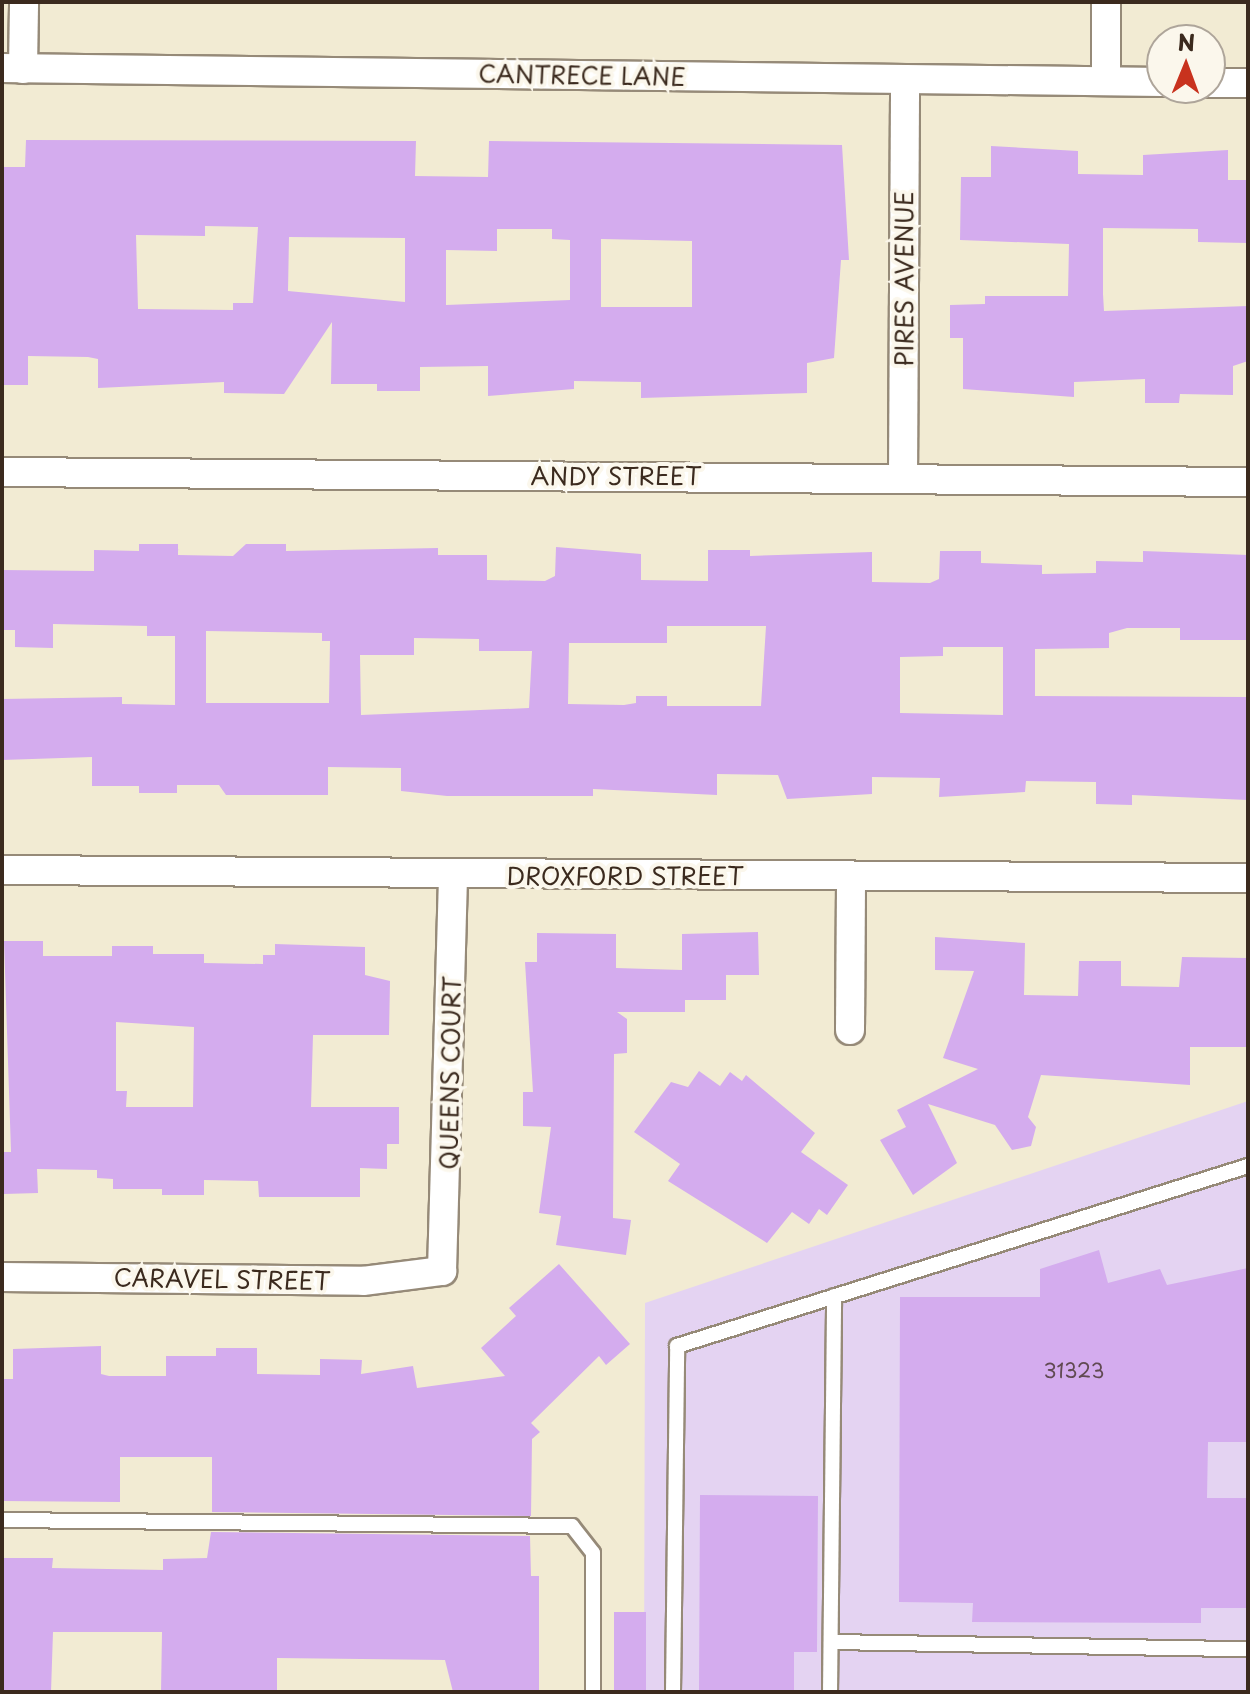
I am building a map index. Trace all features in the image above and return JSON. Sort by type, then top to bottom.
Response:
[{"type":"street","points":[[13,69],[24,2]]},
{"type":"street","points":[[1106,2],[1106,81]]},
{"type":"street","name":"CANTRECE LANE","points":[[13,69],[1146,82]]},
{"type":"street","name":"PIRES AVENUE","points":[[903,478],[905,79]]},
{"type":"street","points":[[1226,83],[1248,83]]},
{"type":"street","name":"ANDY STREET","points":[[2,472],[1239,481]]},
{"type":"street","name":"DROXFORD STREET","points":[[2,870],[1248,878]]},
{"type":"street","name":"QUEENS COURT","points":[[442,1271],[453,875]]},
{"type":"street","points":[[850,1030],[851,876]]},
{"type":"street","name":"CARAVEL STREET","points":[[2,1277],[363,1281],[442,1271]]},
{"type":"lane","points":[[673,1692],[677,1346],[1245,1172]]},
{"type":"lane","points":[[830,1692],[834,1296]]},
{"type":"lane","points":[[2,1520],[572,1526],[593,1553],[593,1692]]},
{"type":"lane","points":[[831,1642],[1248,1649]]},
{"type":"shaded area","points":[[1248,1101],[1248,1692],[644,1692],[645,1303]]},
{"type":"building","points":[[26,140],[416,141],[415,176],[488,177],[489,141],[842,145],[849,260],[841,260],[834,358],[807,363],[807,393],[641,398],[641,382],[574,381],[574,389],[488,396],[488,366],[420,367],[420,391],[377,391],[377,384],[331,384],[332,322],[284,394],[224,393],[224,382],[98,388],[98,359],[88,357],[28,356],[28,385],[2,385],[2,167],[25,167]],"holes":[[[205,226],[258,227],[253,303],[233,303],[233,310],[138,309],[136,235],[205,236]],[[497,229],[552,229],[552,239],[570,240],[570,300],[446,305],[446,250],[497,251]],[[289,237],[405,238],[405,302],[288,291]],[[601,239],[692,241],[692,307],[601,307]]]},
{"type":"building","points":[[991,146],[1078,151],[1078,174],[1143,175],[1143,155],[1228,150],[1228,180],[1248,180],[1248,243],[1198,242],[1198,229],[1103,228],[1103,294],[1104,311],[1248,306],[1248,361],[1233,366],[1233,395],[1180,394],[1179,403],[1145,403],[1145,379],[1074,382],[1074,397],[963,389],[963,338],[950,338],[950,305],[985,304],[985,296],[1068,296],[1069,244],[960,240],[961,177],[991,177]]},
{"type":"building","points":[[139,544],[178,544],[178,555],[233,556],[246,544],[286,544],[286,551],[438,548],[438,555],[487,555],[487,580],[545,581],[555,576],[556,547],[641,554],[641,580],[708,581],[708,550],[750,550],[750,556],[872,552],[872,582],[930,583],[939,579],[940,551],[981,551],[981,563],[1042,565],[1042,574],[1096,573],[1096,561],[1143,562],[1143,551],[1248,555],[1248,640],[1180,640],[1180,628],[1127,628],[1109,633],[1109,648],[1035,649],[1035,696],[1248,697],[1248,800],[1132,795],[1132,805],[1096,804],[1096,782],[1026,781],[1025,792],[939,797],[940,778],[872,777],[872,794],[787,799],[778,775],[717,774],[717,795],[593,789],[593,796],[447,796],[401,791],[401,768],[328,767],[328,795],[226,795],[219,785],[177,785],[177,793],[139,793],[139,786],[92,786],[92,757],[2,760],[2,699],[122,697],[122,704],[175,705],[175,636],[147,636],[147,626],[53,624],[53,648],[15,647],[15,630],[2,630],[2,570],[94,571],[94,550],[139,551]],"holes":[[[667,626],[766,626],[761,706],[667,706],[667,696],[636,696],[636,703],[624,705],[568,704],[569,643],[667,643]],[[206,631],[322,633],[322,641],[330,641],[329,703],[206,703]],[[414,638],[479,639],[479,651],[532,651],[529,708],[361,715],[360,655],[414,655]],[[943,647],[1003,647],[1003,715],[900,713],[900,657],[943,656]]]},
{"type":"building","points":[[758,932],[759,975],[726,975],[726,1000],[685,1000],[685,1012],[617,1012],[627,1019],[627,1053],[614,1054],[613,1218],[631,1220],[626,1255],[556,1245],[561,1216],[539,1213],[551,1127],[523,1126],[523,1092],[533,1092],[525,962],[537,962],[537,933],[616,934],[616,968],[682,970],[682,934]]},
{"type":"building","points":[[935,937],[1025,943],[1024,995],[1078,996],[1079,961],[1121,961],[1121,986],[1179,987],[1182,957],[1248,958],[1248,1047],[1190,1047],[1190,1085],[1041,1075],[1028,1117],[1036,1127],[1031,1146],[1012,1150],[995,1125],[928,1104],[957,1163],[913,1195],[880,1140],[906,1127],[897,1110],[978,1069],[943,1058],[974,971],[935,970]]},
{"type":"building","points":[[4,941],[43,941],[43,956],[112,956],[112,946],[153,946],[153,954],[204,954],[204,963],[263,964],[263,955],[275,955],[275,944],[365,947],[365,975],[390,981],[389,1035],[313,1035],[311,1107],[399,1107],[399,1144],[387,1144],[387,1169],[360,1168],[360,1197],[259,1197],[258,1181],[204,1180],[204,1195],[162,1195],[162,1189],[113,1189],[113,1179],[97,1178],[97,1170],[37,1169],[38,1193],[4,1194],[4,1152],[11,1152]],"holes":[[[116,1022],[194,1027],[193,1107],[126,1107],[127,1091],[116,1091]]]},
{"type":"building","points":[[699,1071],[720,1086],[730,1072],[742,1081],[746,1075],[815,1133],[801,1152],[848,1185],[827,1215],[819,1209],[809,1224],[792,1212],[767,1243],[668,1181],[680,1164],[634,1132],[671,1082],[688,1087]]},
{"type":"building","points":[[1099,1250],[1108,1283],[1160,1269],[1167,1285],[1248,1268],[1248,1442],[1208,1442],[1207,1498],[1248,1498],[1248,1608],[1201,1608],[1201,1623],[972,1622],[973,1603],[899,1602],[900,1297],[1040,1297],[1040,1269]]},
{"type":"building","points":[[559,1264],[630,1344],[606,1365],[599,1356],[531,1423],[540,1432],[532,1439],[531,1516],[212,1512],[212,1457],[120,1457],[120,1502],[2,1501],[2,1379],[13,1379],[13,1349],[101,1346],[101,1374],[109,1376],[166,1376],[166,1356],[216,1356],[216,1348],[257,1348],[257,1374],[320,1375],[320,1359],[362,1360],[361,1374],[413,1366],[417,1388],[505,1376],[481,1348],[516,1316],[509,1308]]},
{"type":"building","points":[[700,1495],[818,1496],[817,1652],[794,1652],[794,1692],[699,1692]]},
{"type":"building","points":[[211,1532],[530,1536],[531,1576],[539,1576],[539,1692],[453,1692],[445,1660],[277,1658],[277,1692],[161,1692],[162,1632],[53,1632],[51,1692],[2,1692],[2,1558],[53,1558],[52,1568],[163,1570],[163,1559],[207,1558]]},
{"type":"building","points":[[614,1612],[646,1612],[646,1692],[614,1692]]}]
